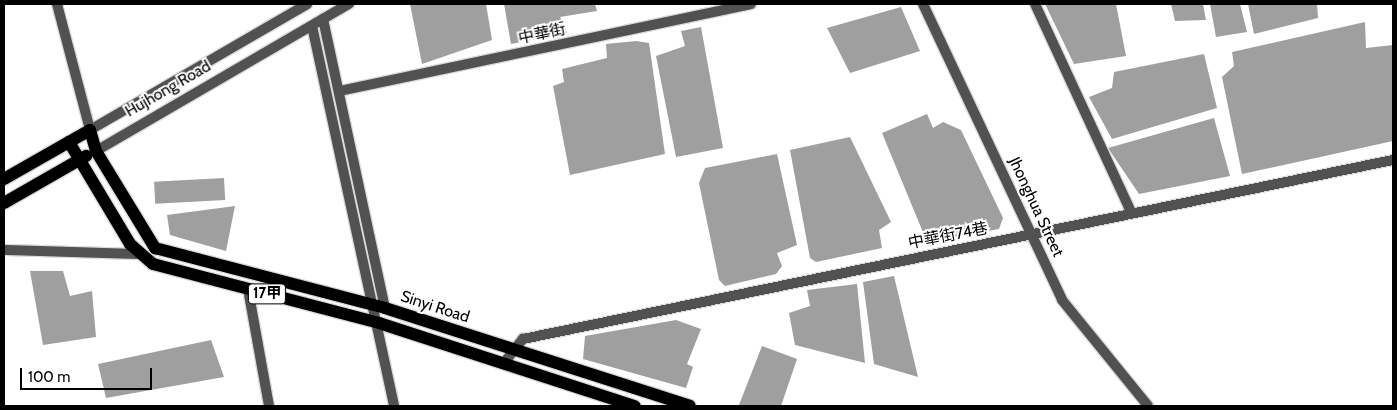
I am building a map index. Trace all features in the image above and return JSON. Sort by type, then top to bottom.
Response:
[{"type":"main road","name":"Hujhong Road","points":[[4,178],[90,130]]},
{"type":"main road","name":"17甲","points":[[90,130],[96,150]]},
{"type":"main road","name":"17甲","points":[[70,142],[81,159]]},
{"type":"main road","name":"Hujhong Road","points":[[4,203],[96,150]]},
{"type":"main road","name":"Sinyi Road","points":[[96,150],[146,238],[166,253],[379,306],[690,406]]},
{"type":"main road","name":"Sinyi Road","points":[[81,159],[140,254],[165,270],[248,289],[379,323],[636,406]]},
{"type":"street","points":[[57,4],[90,130]]},
{"type":"street","name":"Hujhong Road","points":[[90,130],[307,4]]},
{"type":"street","name":"Hujhong Road","points":[[96,150],[349,4]]},
{"type":"street","name":"中華街","points":[[339,91],[752,4]]},
{"type":"street","name":"Jhonghua Street","points":[[923,4],[1071,314],[1148,406]]},
{"type":"street","points":[[1035,4],[1131,212]]},
{"type":"street","points":[[323,19],[339,91],[379,306],[379,323],[394,406]]},
{"type":"street","points":[[312,26],[379,306]]},
{"type":"street","name":"中華街74巷","points":[[514,349],[523,339],[1032,235],[1131,212],[1393,160]]},
{"type":"street","points":[[4,250],[140,254]]},
{"type":"street","points":[[248,289],[269,406]]},
{"type":"street","points":[[504,364],[514,349]]},
{"type":"shaded area","points":[[410,4],[486,4],[492,40],[422,64]]},
{"type":"shaded area","points":[[504,4],[595,4],[597,11],[560,17],[567,33],[511,44]]},
{"type":"shaded area","points":[[1045,4],[1116,4],[1126,56],[1074,64]]},
{"type":"shaded area","points":[[1171,4],[1203,4],[1206,20],[1175,21]]},
{"type":"shaded area","points":[[1210,4],[1240,4],[1247,32],[1216,37]]},
{"type":"shaded area","points":[[1248,4],[1317,4],[1318,18],[1254,34]]},
{"type":"shaded area","points":[[901,7],[920,51],[850,73],[827,28]]},
{"type":"shaded area","points":[[1365,22],[1366,48],[1393,45],[1393,141],[1242,174],[1222,77],[1234,66],[1232,52]]},
{"type":"shaded area","points":[[701,27],[723,148],[676,157],[656,56],[685,46],[681,31]]},
{"type":"shaded area","points":[[636,41],[649,43],[665,154],[570,175],[553,86],[564,82],[562,69],[607,58],[606,44]]},
{"type":"shaded area","points":[[1204,54],[1217,108],[1112,139],[1089,97],[1112,88],[1114,72]]},
{"type":"shaded area","points":[[927,114],[933,128],[943,122],[961,130],[1003,218],[999,229],[927,242],[882,133]]},
{"type":"shaded area","points":[[1214,118],[1230,176],[1139,194],[1108,148]]},
{"type":"shaded area","points":[[850,137],[891,222],[879,230],[882,248],[816,262],[810,258],[790,150]]},
{"type":"shaded area","points":[[777,154],[797,245],[777,253],[782,266],[776,274],[725,286],[719,280],[699,183],[705,168]]},
{"type":"shaded area","points":[[224,178],[225,200],[155,204],[154,182]]},
{"type":"shaded area","points":[[235,206],[226,251],[170,235],[167,215]]},
{"type":"shaded area","points":[[30,271],[63,271],[70,296],[92,291],[96,337],[43,345]]},
{"type":"shaded area","points":[[894,276],[918,377],[874,364],[863,282]]},
{"type":"shaded area","points":[[857,284],[865,363],[795,345],[789,313],[810,306],[807,290]]},
{"type":"shaded area","points":[[676,320],[701,329],[687,364],[693,367],[686,388],[583,359],[585,336]]},
{"type":"shaded area","points":[[211,340],[224,377],[106,398],[98,364]]},
{"type":"shaded area","points":[[762,346],[797,359],[781,406],[739,405]]},
{"type":"waterway","points":[[319,30],[377,302]]}]
